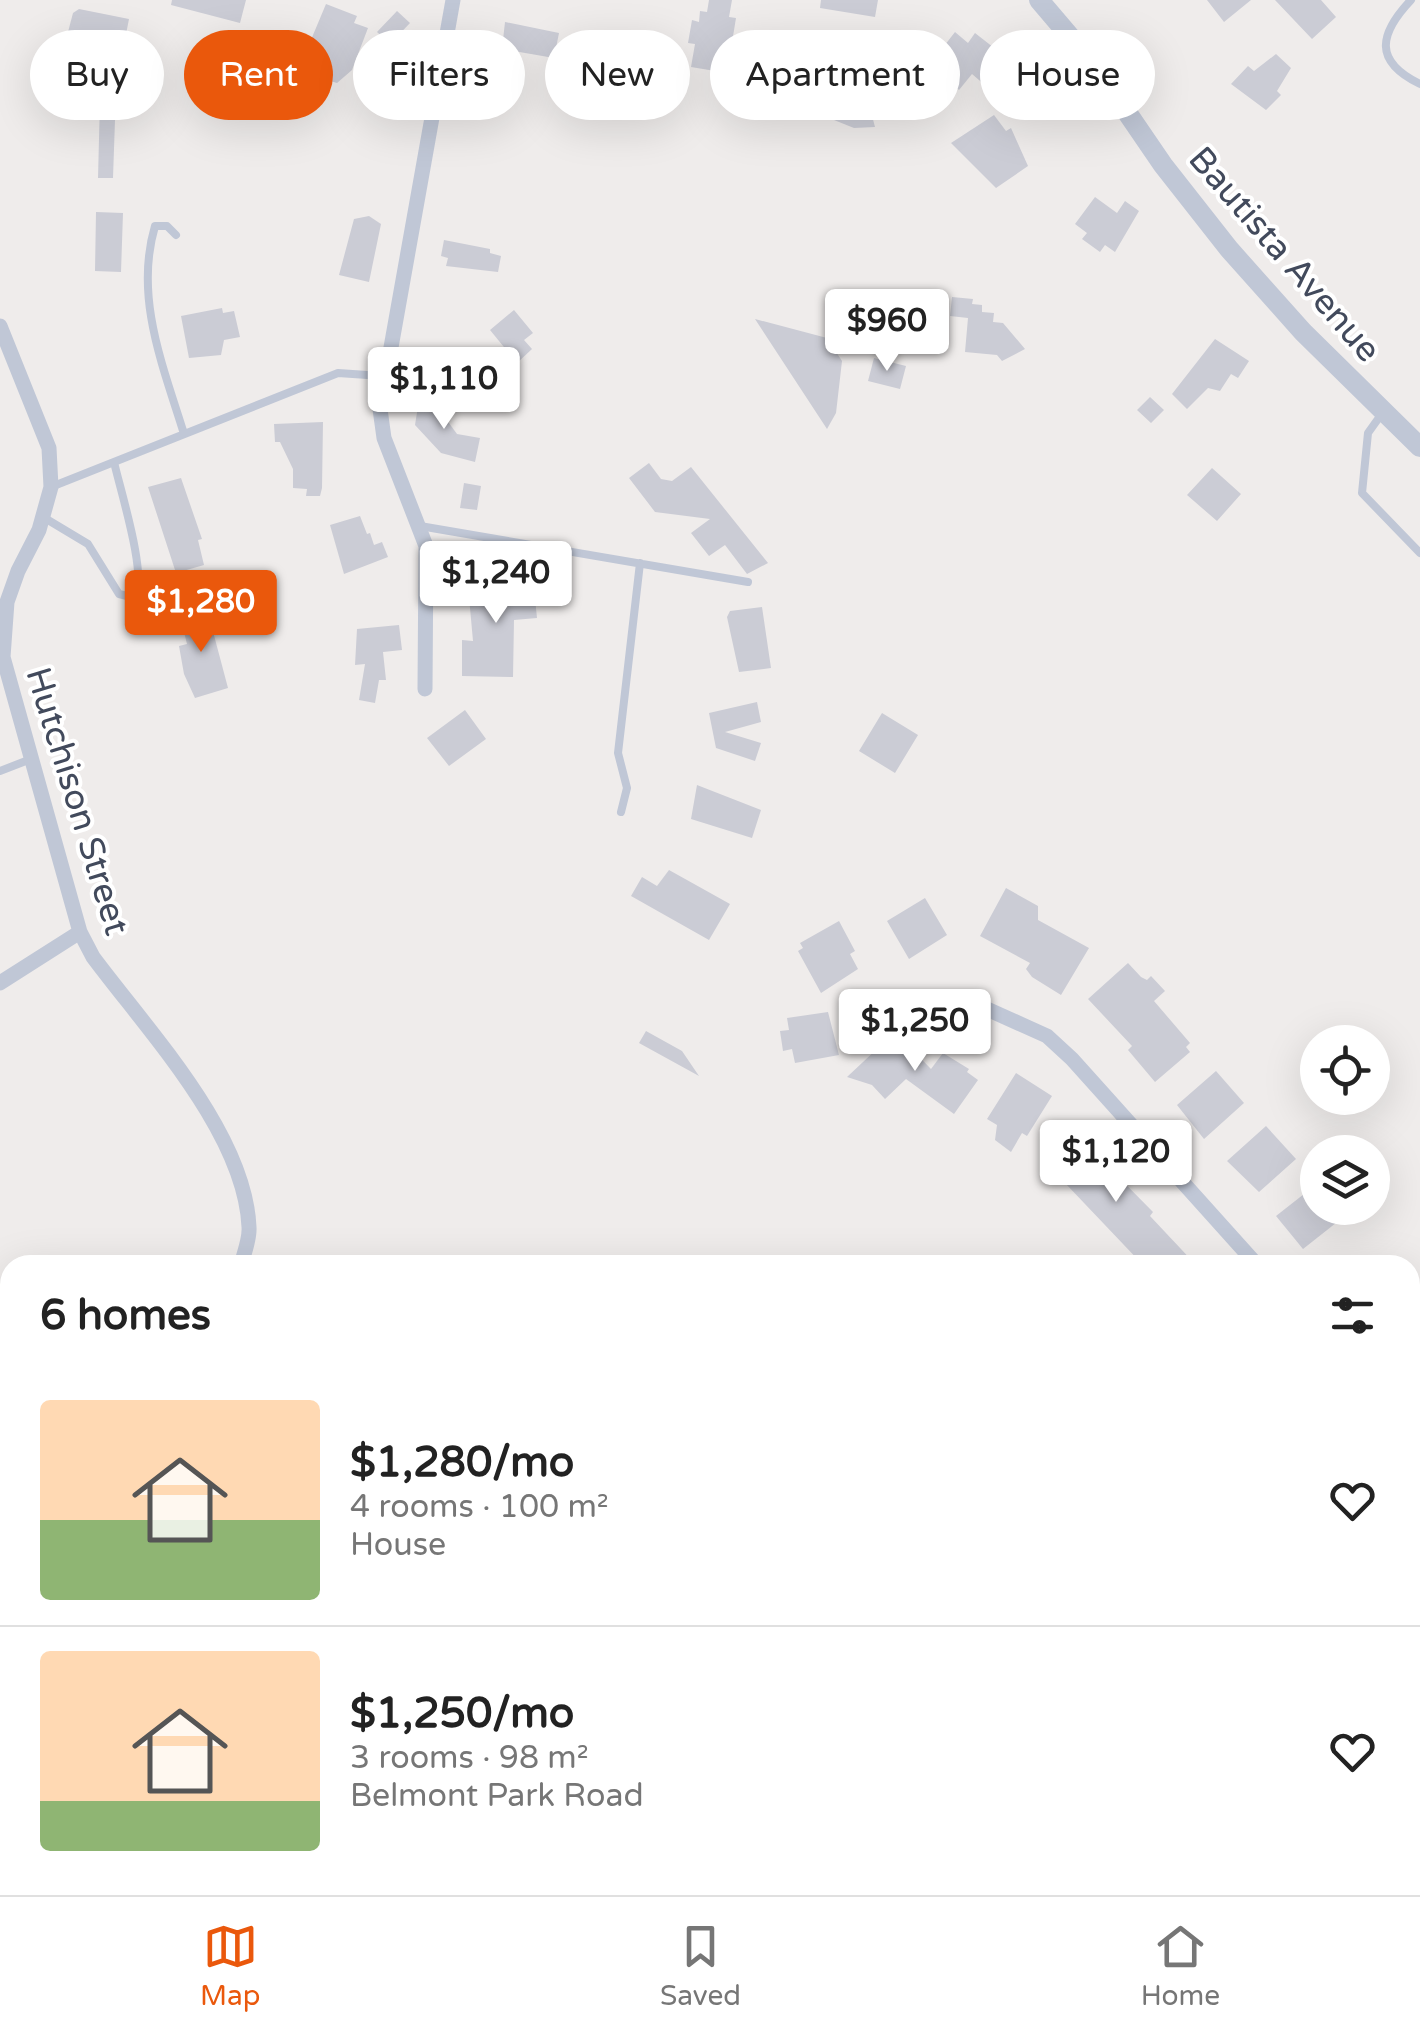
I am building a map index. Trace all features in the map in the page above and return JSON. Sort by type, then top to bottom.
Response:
[{"type":"street","points":[[425,690],[426,546],[384,438],[380,409],[382,376],[453,0]]},
{"type":"street","name":"Bautista Avenue","points":[[1039,0],[1096,67],[1229,249],[1420,447]]},
{"type":"street","name":"Hutchison Street","points":[[0,326],[49,448],[52,487],[43,517],[4,602],[3,658],[80,932],[93,957],[222,1132],[245,1200],[250,1231],[244,1255]]},
{"type":"street","points":[[0,984],[80,932]]},
{"type":"street","points":[[967,1000],[1047,1036],[1247,1255]]},
{"type":"lane","points":[[1412,0],[1387,32],[1385,47],[1399,73],[1420,84]]},
{"type":"lane","points":[[176,234],[167,226],[155,226],[146,277],[152,328],[184,434]]},
{"type":"lane","points":[[52,487],[338,373],[382,376]]},
{"type":"lane","points":[[1383,412],[1368,433],[1362,493],[1420,553]]},
{"type":"lane","points":[[43,517],[88,544],[119,594],[135,598],[138,571],[114,462]]},
{"type":"lane","points":[[420,526],[748,582]]},
{"type":"lane","points":[[621,812],[628,788],[618,753],[640,563]]},
{"type":"lane","points":[[0,771],[31,758]]},
{"type":"building","points":[[172,0],[246,0],[240,23],[171,5]]},
{"type":"building","points":[[709,0],[732,0],[729,17],[736,18],[734,30],[710,30],[710,70],[691,67],[695,44],[690,43],[692,20],[699,22],[700,11],[707,12]]},
{"type":"building","points":[[821,0],[878,0],[875,17],[820,8]]},
{"type":"building","points":[[1207,0],[1251,0],[1224,22]]},
{"type":"building","points":[[1275,0],[1321,0],[1336,17],[1312,39]]},
{"type":"building","points":[[326,4],[357,16],[354,23],[368,28],[353,30],[353,67],[337,83],[333,82],[333,30],[315,30]]},
{"type":"building","points":[[79,9],[129,19],[127,30],[69,30],[73,13]]},
{"type":"building","points":[[397,11],[410,23],[403,30],[379,30]]},
{"type":"building","points":[[505,22],[545,30],[545,56],[525,53],[525,30],[504,30]]},
{"type":"building","points":[[975,33],[980,37],[980,81],[972,74],[960,89],[960,36],[968,43]]},
{"type":"building","points":[[1276,54],[1291,68],[1277,91],[1281,95],[1266,110],[1231,84],[1248,66],[1254,71]]},
{"type":"building","points":[[99,120],[115,120],[113,178],[98,178]]},
{"type":"building","points":[[834,120],[873,120],[875,127],[854,128]]},
{"type":"building","points":[[986,120],[998,120],[1006,131],[1011,128],[1028,166],[996,188],[951,143]]},
{"type":"building","points":[[1095,197],[1117,213],[1125,201],[1139,211],[1115,252],[1105,245],[1100,252],[1082,239],[1087,233],[1075,224]]},
{"type":"building","points":[[96,212],[123,213],[121,272],[95,271]]},
{"type":"building","points":[[369,216],[381,224],[369,282],[339,275],[354,219]]},
{"type":"building","points":[[444,240],[490,249],[490,253],[501,256],[498,272],[446,266],[448,258],[441,256]]},
{"type":"building","points":[[904,290],[924,291],[923,308],[903,307]]},
{"type":"building","points":[[952,297],[973,299],[972,304],[982,305],[982,312],[994,313],[993,322],[1003,323],[1025,349],[1002,361],[997,355],[965,352],[968,318],[950,316]]},
{"type":"building","points":[[222,308],[223,313],[234,311],[240,337],[224,340],[221,355],[189,358],[181,316]]},
{"type":"building","points":[[514,310],[533,333],[524,340],[532,349],[498,381],[488,369],[508,352],[490,330]]},
{"type":"building","points":[[755,319],[827,338],[842,361],[836,413],[827,429]]},
{"type":"building","points":[[1215,339],[1249,361],[1238,378],[1231,374],[1220,391],[1208,388],[1187,409],[1172,394]]},
{"type":"building","points":[[874,358],[906,366],[900,389],[868,381]]},
{"type":"building","points":[[1150,397],[1164,410],[1151,423],[1137,410]]},
{"type":"building","points":[[419,400],[449,405],[446,419],[457,434],[480,438],[475,462],[441,453],[415,425]]},
{"type":"building","points":[[323,422],[322,488],[320,496],[306,496],[307,489],[293,488],[293,469],[280,442],[275,442],[274,424]]},
{"type":"building","points":[[649,463],[661,479],[672,481],[691,467],[768,563],[747,574],[725,545],[709,556],[691,533],[710,519],[655,512],[629,478]]},
{"type":"building","points":[[1212,468],[1241,494],[1217,521],[1187,495]]},
{"type":"building","points":[[181,478],[202,539],[198,540],[204,565],[176,573],[148,487]]},
{"type":"building","points":[[464,483],[481,486],[477,510],[460,508]]},
{"type":"building","points":[[360,516],[374,545],[382,542],[388,557],[344,574],[330,525]]},
{"type":"building","points":[[533,579],[537,618],[514,620],[513,677],[462,676],[462,640],[473,641],[468,586]]},
{"type":"building","points":[[197,607],[211,624],[228,688],[195,698],[184,674],[179,646],[187,644],[179,612]]},
{"type":"building","points":[[762,607],[771,668],[739,672],[727,617],[730,611]]},
{"type":"building","points":[[399,625],[402,650],[383,652],[386,680],[379,680],[375,703],[359,700],[365,664],[355,665],[357,629]]},
{"type":"building","points":[[757,702],[761,722],[725,732],[761,743],[755,761],[716,748],[709,713]]},
{"type":"building","points":[[465,710],[486,739],[449,766],[427,738]]},
{"type":"building","points":[[882,713],[918,735],[895,773],[859,751]]},
{"type":"building","points":[[697,785],[761,810],[752,838],[691,819]]},
{"type":"building","points":[[669,870],[730,904],[709,940],[631,896],[642,877],[657,886]]},
{"type":"building","points":[[1006,888],[1038,906],[1038,920],[1089,948],[1061,995],[1032,977],[1026,969],[1030,963],[980,936]]},
{"type":"building","points":[[925,898],[947,935],[909,959],[887,921]]},
{"type":"building","points":[[839,921],[855,951],[850,954],[858,969],[821,993],[798,951],[803,948],[800,943]]},
{"type":"building","points":[[1128,963],[1141,977],[1147,980],[1151,976],[1165,991],[1154,1001],[1190,1043],[1186,1047],[1190,1052],[1155,1082],[1128,1050],[1132,1046],[1088,999]]},
{"type":"building","points":[[828,1012],[839,1055],[795,1063],[792,1049],[783,1051],[780,1031],[789,1030],[787,1018]]},
{"type":"building","points":[[646,1031],[682,1051],[699,1076],[639,1043]]},
{"type":"building","points":[[895,1032],[931,1069],[943,1053],[969,1069],[967,1072],[978,1080],[954,1114],[906,1079],[885,1099],[872,1085],[847,1077]]},
{"type":"building","points":[[1216,1071],[1244,1103],[1204,1139],[1177,1105]]},
{"type":"building","points":[[1016,1073],[1052,1096],[1027,1136],[1022,1133],[1011,1152],[995,1140],[997,1125],[987,1119]]},
{"type":"building","points":[[1266,1126],[1296,1159],[1259,1192],[1227,1161]]},
{"type":"building","points":[[1077,1135],[1153,1212],[1150,1216],[1187,1255],[1133,1255],[1046,1163]]},
{"type":"building","points":[[1300,1197],[1300,1225],[1333,1225],[1303,1249],[1276,1216]]}]
